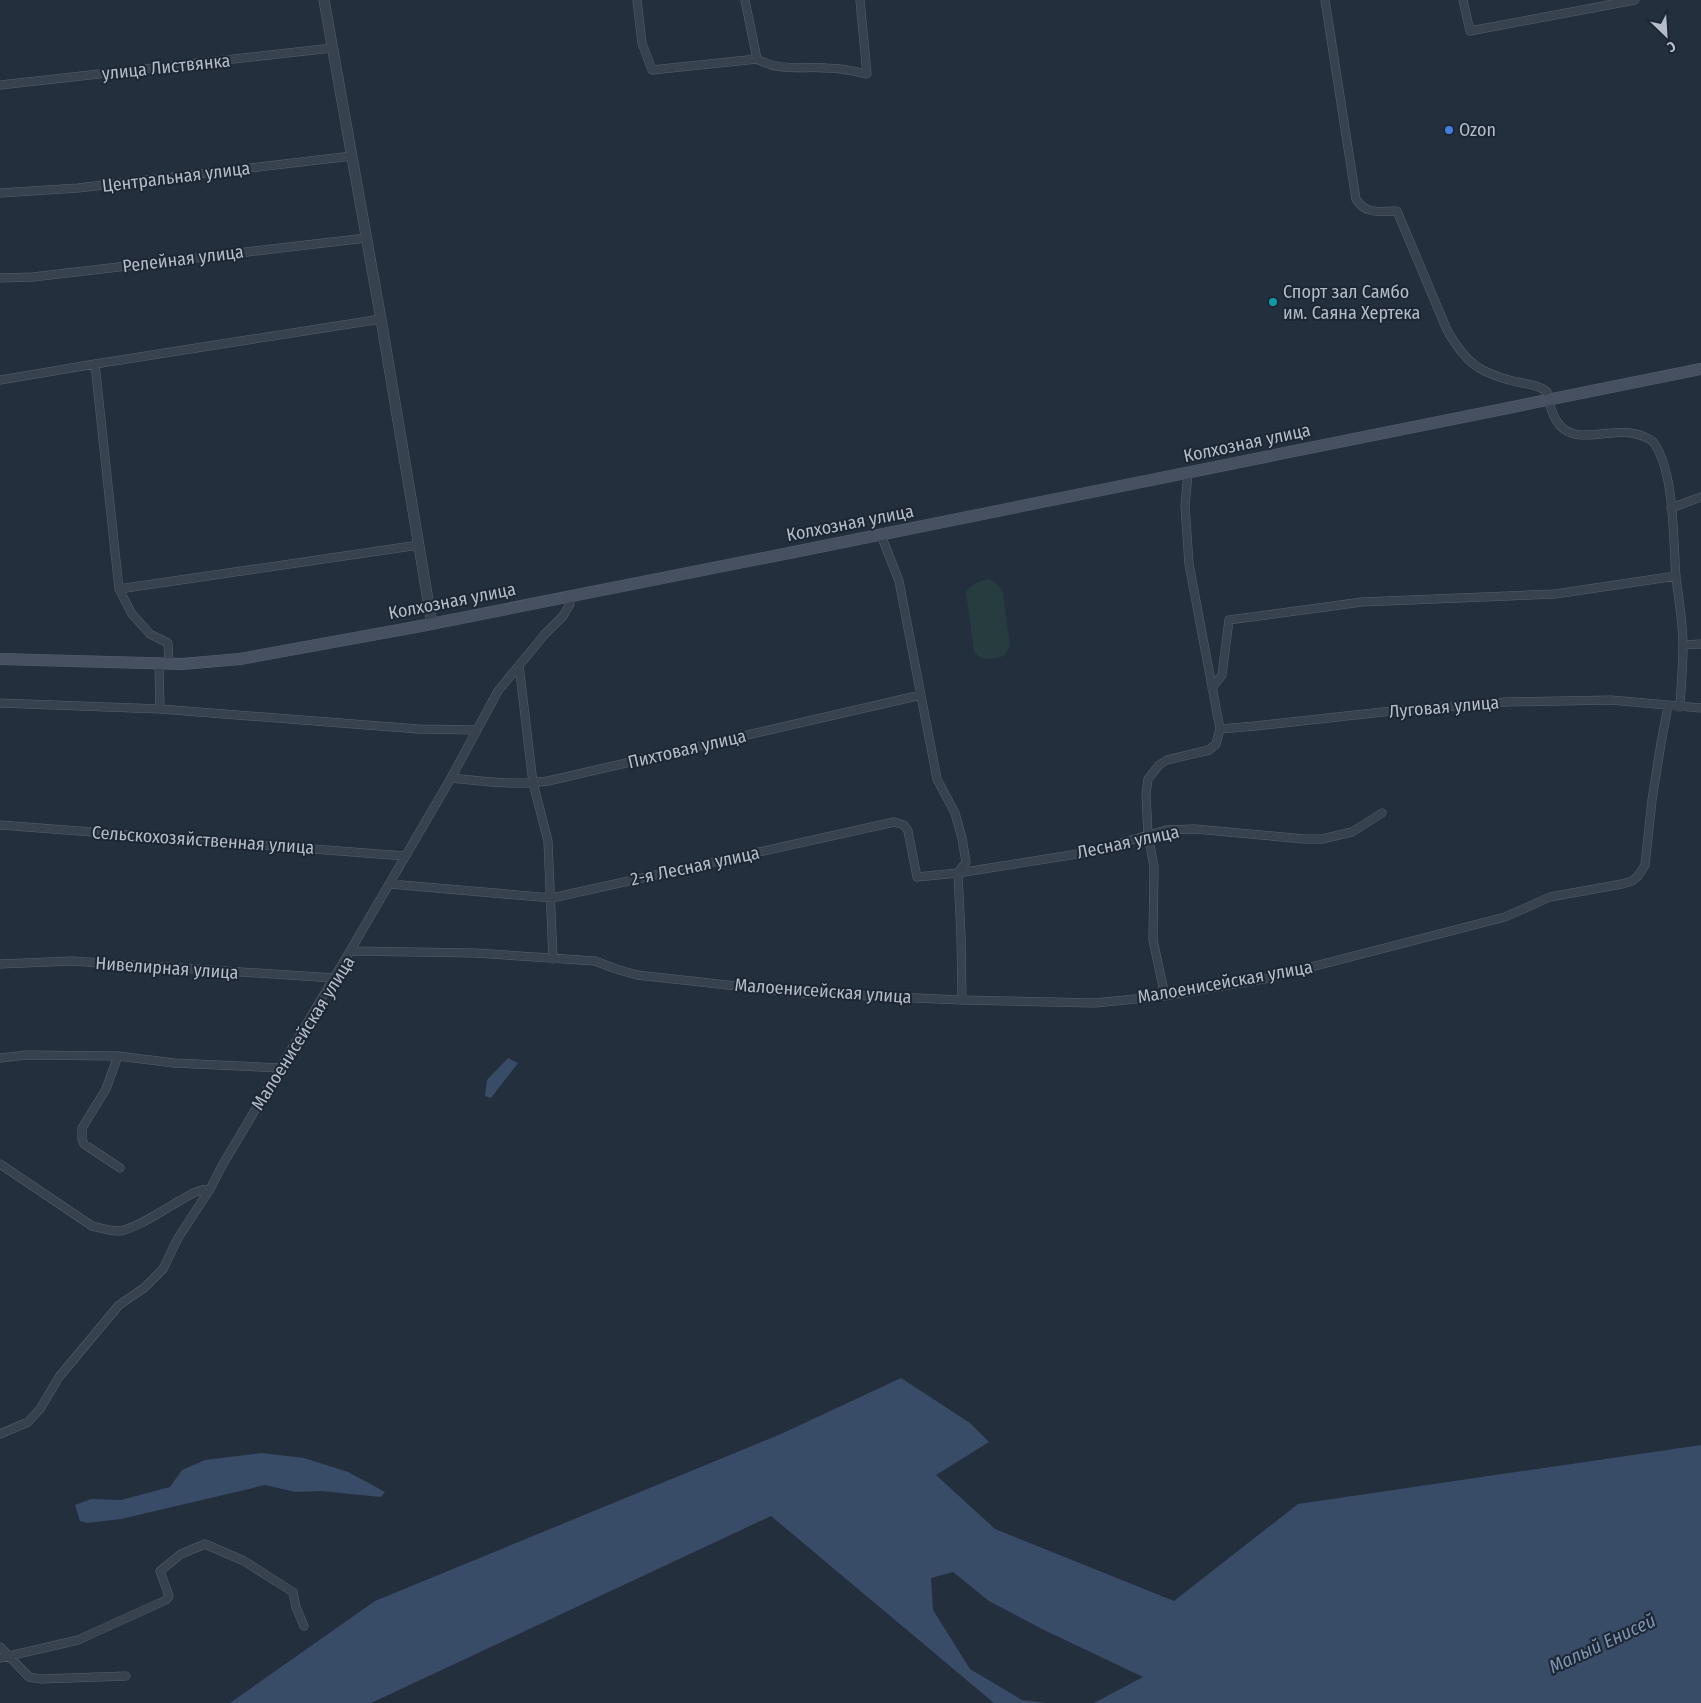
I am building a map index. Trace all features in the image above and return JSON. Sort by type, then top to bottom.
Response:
[{"type":"main road","name":"Колхозная улица","points":[[0,659],[164,664],[207,663],[240,659],[432,624],[881,535],[1701,369]]},
{"type":"street","points":[[324,0],[381,319],[432,624]]},
{"type":"street","points":[[637,0],[642,43],[652,70],[757,60],[769,66],[784,68],[828,68],[867,74],[860,0]]},
{"type":"street","points":[[746,0],[757,60]]},
{"type":"street","points":[[1325,0],[1356,199],[1361,207],[1369,211],[1397,211],[1447,330],[1464,356],[1477,368],[1504,378],[1542,387],[1547,392],[1559,426],[1568,432],[1578,435],[1616,432],[1639,434],[1653,441],[1662,456],[1668,481],[1683,645],[1680,707]]},
{"type":"street","points":[[1463,0],[1470,31],[1635,0]]},
{"type":"street","name":"улица Листвянка","points":[[0,85],[332,48]]},
{"type":"street","name":"Центральная улица","points":[[0,193],[78,188],[352,156]]},
{"type":"street","name":"Релейная улица","points":[[0,278],[33,277],[366,238]]},
{"type":"street","points":[[0,380],[381,319]]},
{"type":"street","points":[[95,364],[119,589],[132,614],[150,634],[168,643],[160,709]]},
{"type":"street","points":[[1165,996],[1153,940],[1154,866],[1148,834],[1146,794],[1148,779],[1159,765],[1167,760],[1209,750],[1216,744],[1220,729],[1189,564],[1184,506],[1188,474]]},
{"type":"street","points":[[1671,508],[1701,498]]},
{"type":"street","points":[[881,535],[899,581],[937,779],[955,813],[962,838],[966,862],[958,873],[962,1000]]},
{"type":"street","points":[[119,589],[419,544]]},
{"type":"street","points":[[1212,688],[1222,675],[1229,620],[1362,602],[1555,594],[1676,576]]},
{"type":"street","points":[[350,951],[451,778],[498,691],[544,634],[563,616],[570,604],[570,596]]},
{"type":"street","points":[[1683,645],[1701,644]]},
{"type":"street","points":[[519,665],[533,783],[548,841],[552,898],[553,959]]},
{"type":"street","name":"Пихтовая улица","points":[[451,778],[509,783],[548,781],[920,695]]},
{"type":"street","name":"Луговая улица","points":[[1220,729],[1392,711],[1506,702],[1611,700],[1701,708]]},
{"type":"street","points":[[0,703],[160,709],[418,729],[477,730]]},
{"type":"street","name":"Малоенисейская улица","points":[[0,1434],[28,1422],[40,1409],[59,1377],[119,1305],[144,1288],[163,1269],[178,1238],[210,1189],[350,951],[476,953],[595,961],[637,975],[801,993],[962,1000],[1095,1003],[1165,996],[1269,978],[1505,917],[1550,897],[1632,881],[1645,866],[1660,743],[1668,706]]},
{"type":"street","name":"Лесная улица","points":[[958,873],[1090,852],[1166,830],[1195,829],[1304,839],[1322,838],[1352,832],[1382,813]]},
{"type":"street","name":"2-я Лесная улица","points":[[390,884],[552,898],[894,822],[904,826],[908,831],[918,877],[958,873]]},
{"type":"street","name":"Сельскохозяйственная улица","points":[[0,825],[405,856]]},
{"type":"street","name":"Нивелирная улица","points":[[0,964],[72,961],[334,978]]},
{"type":"street","points":[[0,1058],[26,1055],[118,1056],[174,1062],[281,1068]]},
{"type":"street","points":[[118,1056],[106,1089],[82,1128],[81,1133],[84,1144],[120,1168]]},
{"type":"street","points":[[0,1164],[92,1226],[107,1230],[121,1231],[133,1227],[191,1194],[202,1189],[210,1189]]},
{"type":"street","points":[[0,1658],[78,1640],[166,1600],[169,1596],[160,1571],[181,1554],[205,1544],[244,1561],[293,1592],[296,1607],[304,1626]]},
{"type":"street","points":[[0,1647],[29,1677],[41,1679],[126,1676]]},
{"type":"green space","points":[[988,579],[997,584],[1003,593],[1010,647],[1004,656],[992,659],[980,658],[974,652],[966,592],[976,584]]},
{"type":"water","points":[[508,1058],[518,1063],[491,1098],[485,1096],[487,1080]]},
{"type":"water","name":"Малый Енисей","points":[[901,1378],[970,1423],[989,1442],[936,1475],[995,1529],[1174,1601],[1298,1504],[1701,1445],[1701,1703],[1094,1703],[1143,1677],[1042,1629],[989,1601],[953,1572],[931,1578],[933,1610],[970,1669],[1022,1700],[1046,1703],[994,1703],[771,1516],[371,1703],[230,1703],[375,1601],[781,1434]]},
{"type":"water","points":[[261,1453],[304,1458],[348,1472],[385,1492],[381,1497],[321,1491],[296,1492],[265,1485],[121,1519],[87,1523],[80,1521],[75,1505],[91,1499],[121,1500],[170,1487],[182,1470],[205,1460]]},
{"type":"place","name":"Ozon","points":[[1449,130]]},
{"type":"place","name":"Спорт зал Самбо им. Саяна Хертека","points":[[1273,302]]}]
